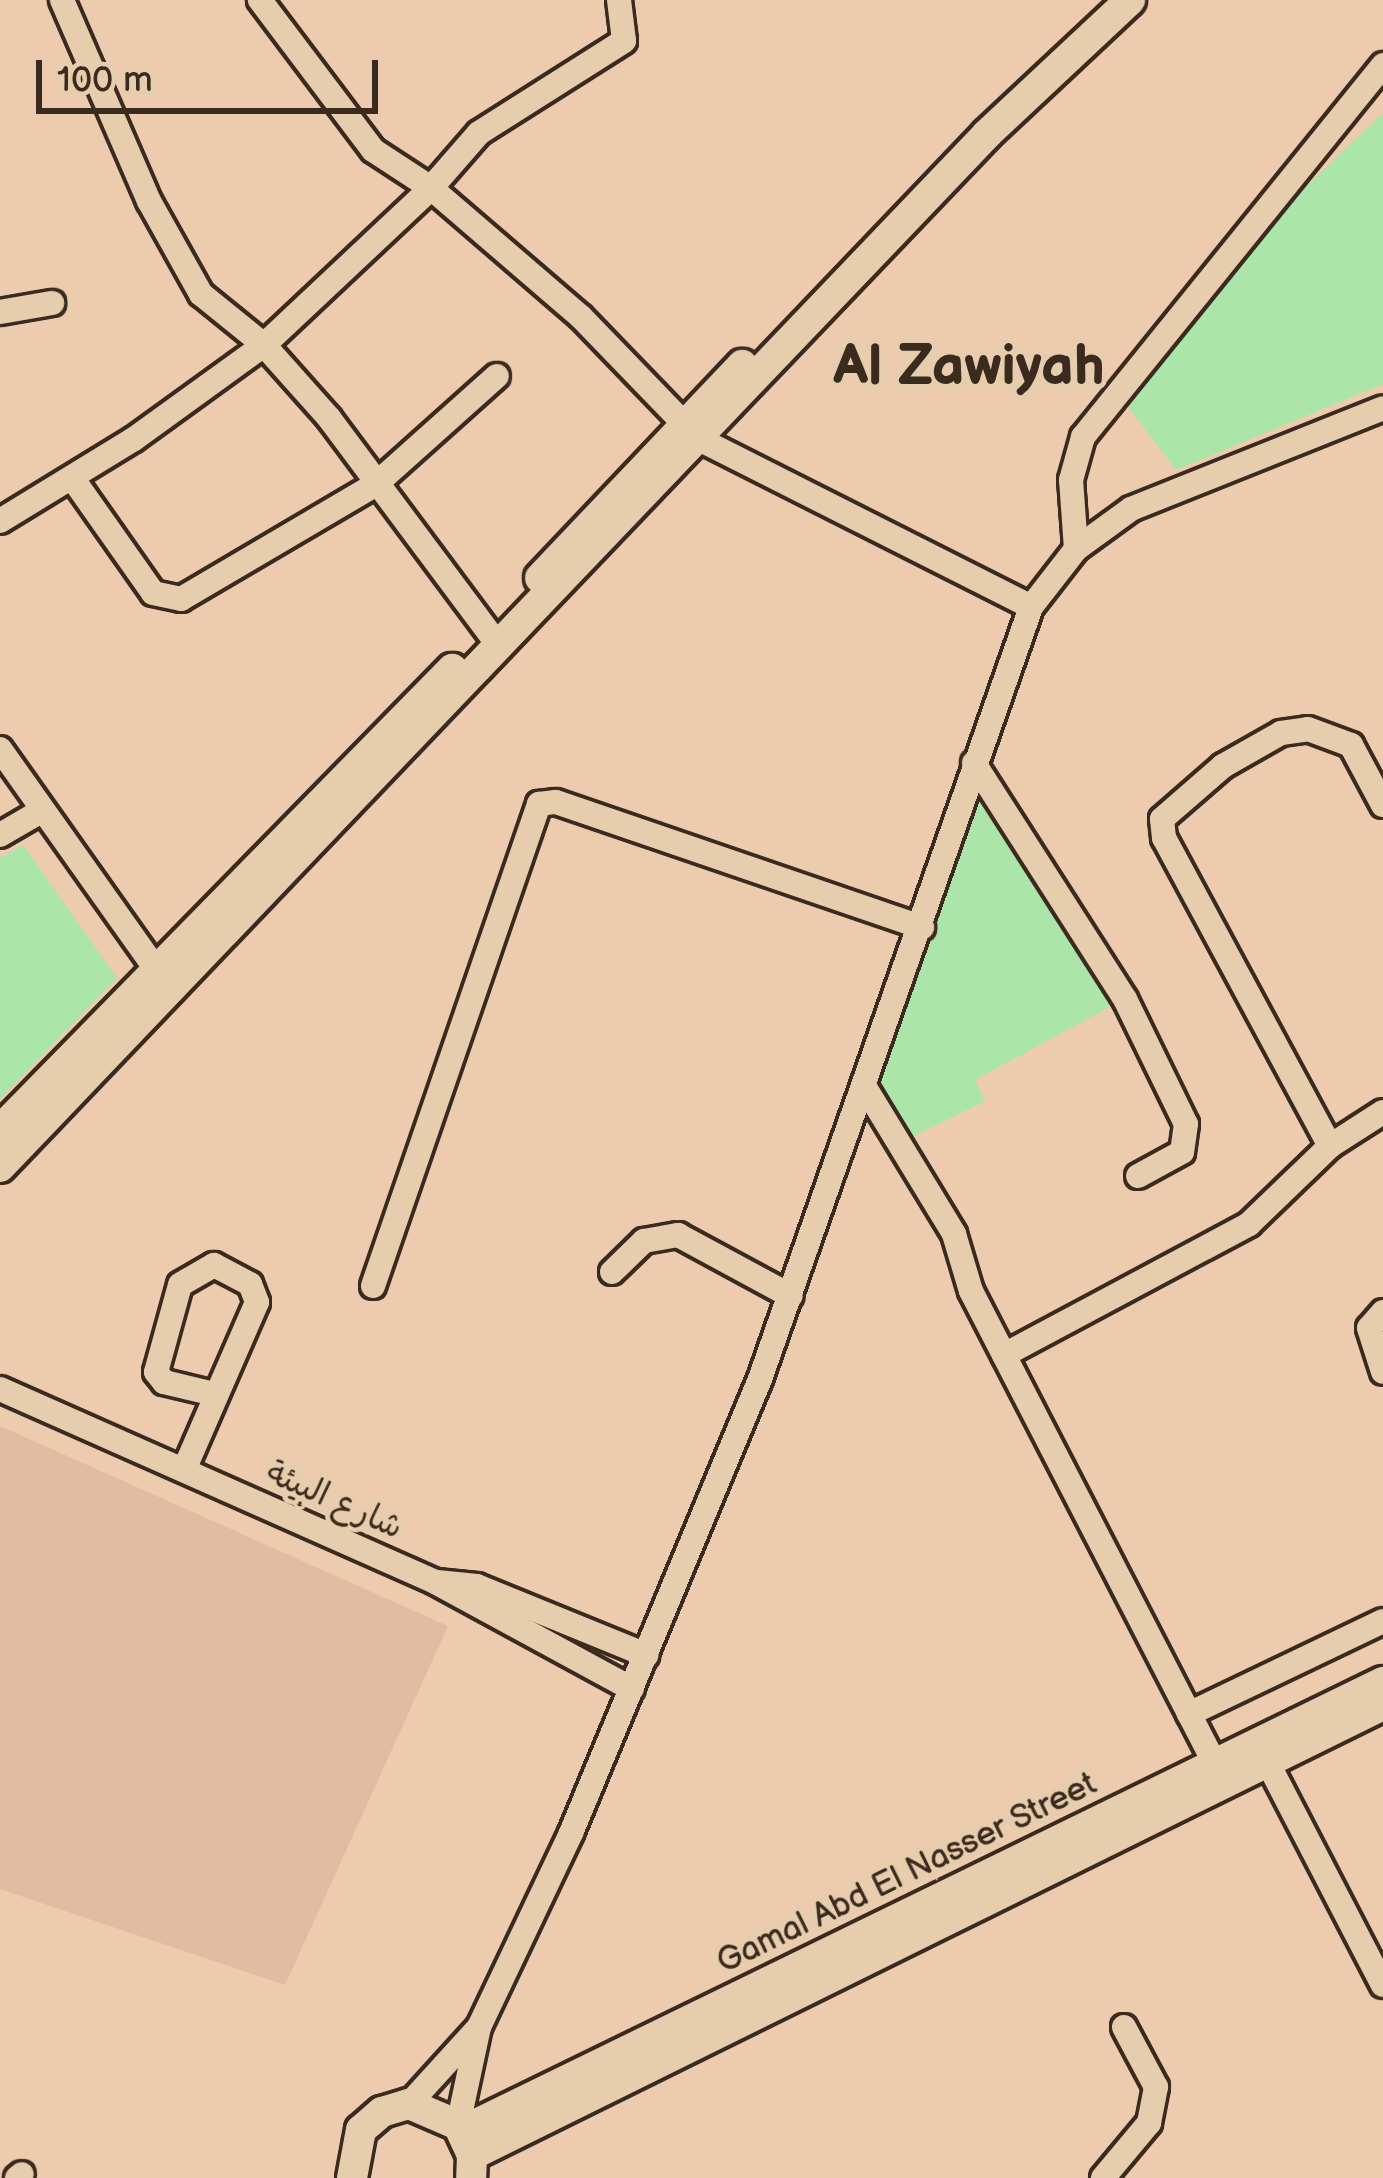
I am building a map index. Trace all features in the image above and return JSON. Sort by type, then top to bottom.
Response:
[{"type":"main road","points":[[0,1130],[163,978],[690,432],[962,131],[1106,0]]},
{"type":"main road","points":[[0,1167],[163,978],[490,634],[987,134],[1130,0]]},
{"type":"main road","name":"Gamal Abd El Nasser Street","points":[[466,2147],[1262,1754],[1383,1682]]},
{"type":"main road","name":"Gamal Abd El Nasser Street","points":[[466,2147],[1214,1764],[1262,1754],[1383,1706]]},
{"type":"main road","points":[[352,2178],[362,2130],[409,2104],[466,2147]]},
{"type":"street","points":[[62,0],[184,268],[201,294],[264,345],[490,634]]},
{"type":"street","points":[[260,0],[373,150],[431,188],[581,317],[690,432],[1031,607]]},
{"type":"street","points":[[0,521],[73,479],[264,345],[431,188],[479,133],[624,41],[619,0]]},
{"type":"street","points":[[1076,549],[1071,481],[1083,436],[1383,65]]},
{"type":"street","points":[[0,312],[52,303]]},
{"type":"street","points":[[73,479],[166,600],[192,596],[376,484],[497,376]]},
{"type":"street","points":[[409,2104],[479,2027],[632,1689],[791,1296],[1031,607],[1076,549],[1131,509],[1383,408]]},
{"type":"street","points":[[1330,1147],[1164,838],[1162,819],[1223,766],[1281,733],[1308,729],[1351,745],[1383,805]]},
{"type":"street","points":[[0,749],[163,978]]},
{"type":"street","points":[[974,763],[1125,999],[1186,1124],[1182,1152],[1138,1176]]},
{"type":"street","points":[[373,1286],[539,804],[556,802],[922,927]]},
{"type":"street","points":[[0,835],[41,811]]},
{"type":"street","points":[[866,1089],[954,1234],[971,1292],[1214,1764]]},
{"type":"street","points":[[1004,1355],[1250,1224],[1330,1147],[1383,1112]]},
{"type":"street","points":[[613,1272],[644,1241],[678,1235],[730,1256],[791,1296]]},
{"type":"street","points":[[184,1470],[257,1302],[250,1283],[214,1265],[180,1286],[156,1372],[164,1382],[214,1394]]},
{"type":"street","points":[[1383,1312],[1369,1328],[1383,1372]]},
{"type":"street","name":"شارع البيئة","points":[[0,1388],[435,1582],[632,1689]]},
{"type":"street","points":[[435,1582],[476,1586],[646,1655]]},
{"type":"street","points":[[1189,1714],[1383,1621]]},
{"type":"street","points":[[1262,1754],[1383,1984]]},
{"type":"street","points":[[466,2147],[479,2027]]},
{"type":"street","points":[[1103,2178],[1149,2123],[1156,2087],[1124,2027]]},
{"type":"shaded area","points":[[0,1426],[448,1626],[285,1985],[0,1889]]},
{"type":"green space","points":[[1383,113],[1383,384],[1176,470],[1120,396],[1244,246]]},
{"type":"green space","points":[[974,763],[1122,1000],[975,1080],[985,1101],[902,1142],[869,1089]]},
{"type":"green space","points":[[23,845],[117,978],[0,1099],[0,858]]},
{"type":"district","name":"Al Zawiyah","points":[[969,368]]}]
